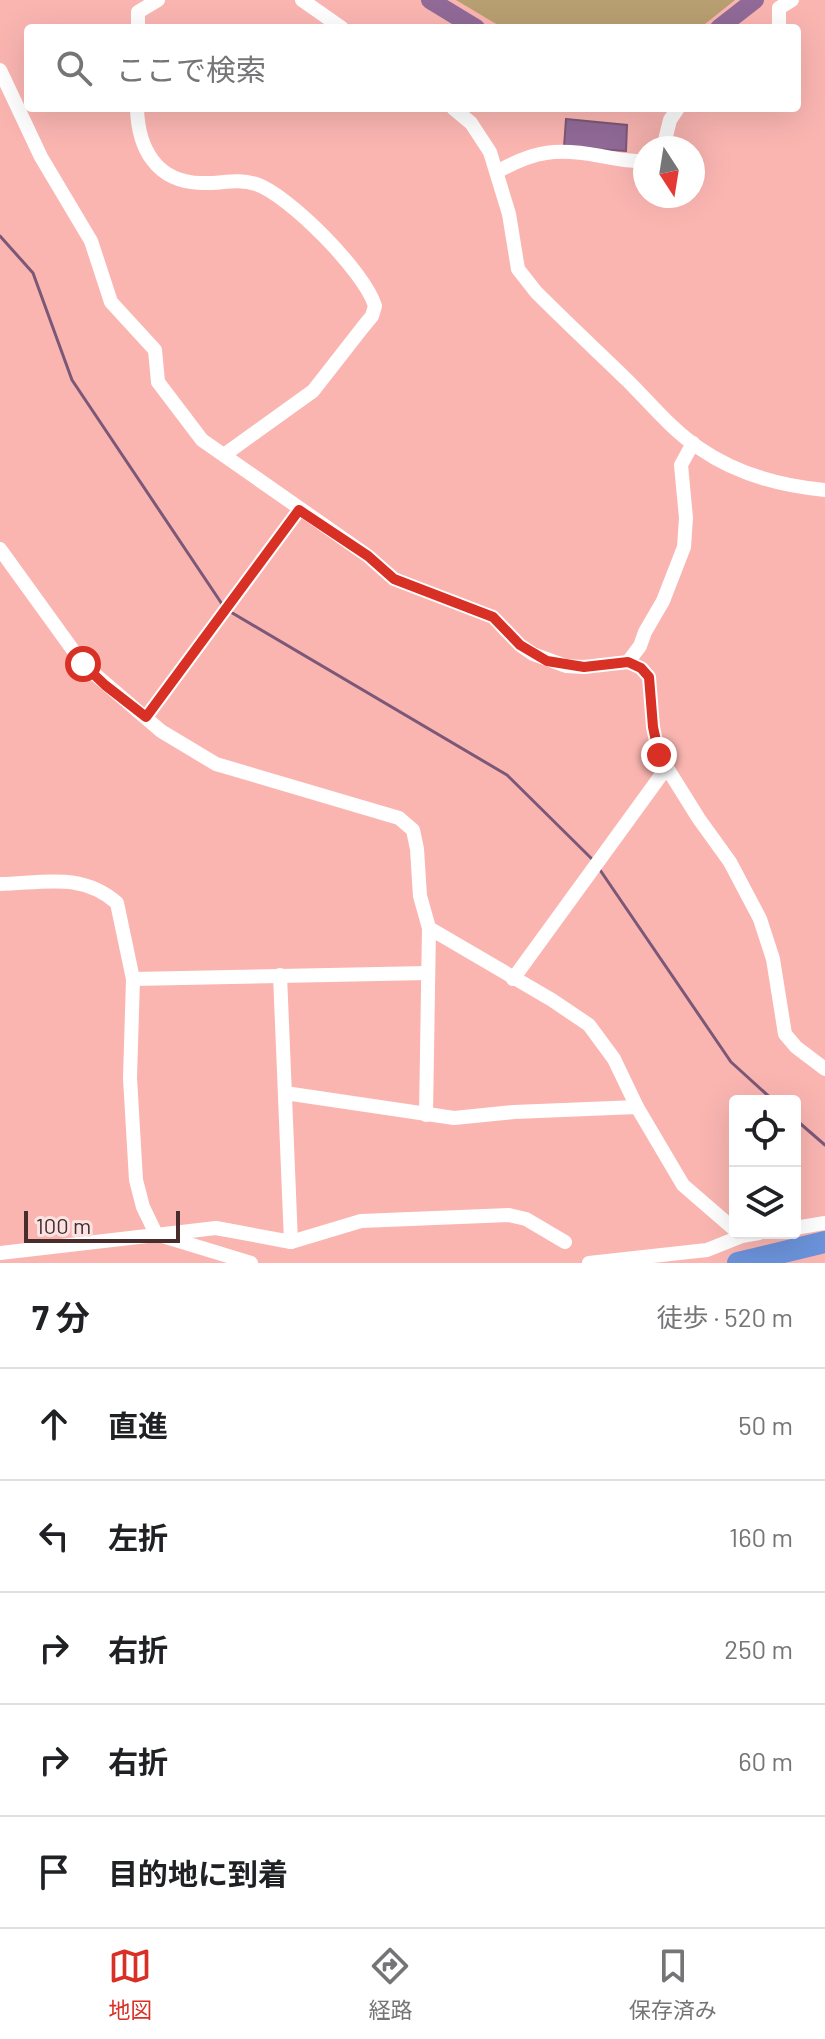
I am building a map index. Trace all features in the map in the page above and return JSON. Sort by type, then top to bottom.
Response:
[{"type":"highway","points":[[738,1263],[825,1242]]},
{"type":"street","points":[[138,24],[138,12],[158,0]]},
{"type":"street","points":[[302,0],[336,24]]},
{"type":"street","points":[[779,24],[779,8],[792,0]]},
{"type":"street","points":[[0,70],[41,157],[91,241],[111,302],[155,350],[156,374],[167,396],[202,440],[368,556],[394,579],[493,617],[520,645],[547,661],[584,667],[628,662],[641,668],[649,677],[659,755],[730,862],[760,919],[773,959],[780,1019],[785,1034],[796,1047],[825,1069]]},
{"type":"street","points":[[137,112],[142,148],[169,175],[200,183],[242,180],[260,185],[282,200],[336,248],[375,306],[372,316],[313,391],[224,455]]},
{"type":"street","points":[[458,112],[480,134],[497,172],[509,214],[518,269],[536,292],[693,443],[738,468],[771,481],[825,490]]},
{"type":"street","points":[[666,136],[675,112]]},
{"type":"street","points":[[497,172],[522,158],[558,150],[633,161]]},
{"type":"street","points":[[628,662],[640,646],[663,601],[684,547],[686,518],[681,465],[693,443]]},
{"type":"street","points":[[146,717],[299,510]]},
{"type":"street","points":[[0,549],[83,664],[161,731],[216,764],[399,818],[413,830],[420,896],[429,928],[426,1115]]},
{"type":"street","points":[[513,979],[667,767]]},
{"type":"street","points":[[0,884],[62,881],[95,886],[117,903],[133,979],[130,1078],[136,1180],[143,1207],[156,1234],[226,1258],[251,1263]]},
{"type":"street","points":[[429,928],[589,1025],[614,1059],[637,1107],[683,1185],[729,1224]]},
{"type":"street","points":[[133,979],[428,973]]},
{"type":"street","points":[[280,975],[291,1242]]},
{"type":"street","points":[[285,1093],[454,1118],[637,1107]]},
{"type":"street","points":[[3,1256],[216,1228],[291,1242],[361,1221],[509,1215],[526,1219],[565,1242]]},
{"type":"street","points":[[801,1227],[825,1223]]},
{"type":"street","points":[[589,1263],[707,1250],[729,1238]]},
{"type":"shaded area","points":[[456,0],[735,0],[705,24],[496,24]]},
{"type":"shaded area","points":[[566,119],[627,125],[626,151],[564,147]]},
{"type":"waterway","points":[[430,0],[469,24]]},
{"type":"waterway","points":[[724,24],[755,0]]},
{"type":"waterway","points":[[0,236],[33,273],[72,380],[224,607]]},
{"type":"waterway","points":[[229,611],[507,775],[594,861]]},
{"type":"waterway","points":[[598,867],[731,1062],[767,1095]]},
{"type":"waterway","points":[[801,1124],[825,1145]]},
{"type":"route","points":[[83,664],[146,717],[299,510],[368,556],[394,579],[493,617],[520,645],[547,661],[584,667],[628,662],[641,668],[649,677],[659,755]]}]
